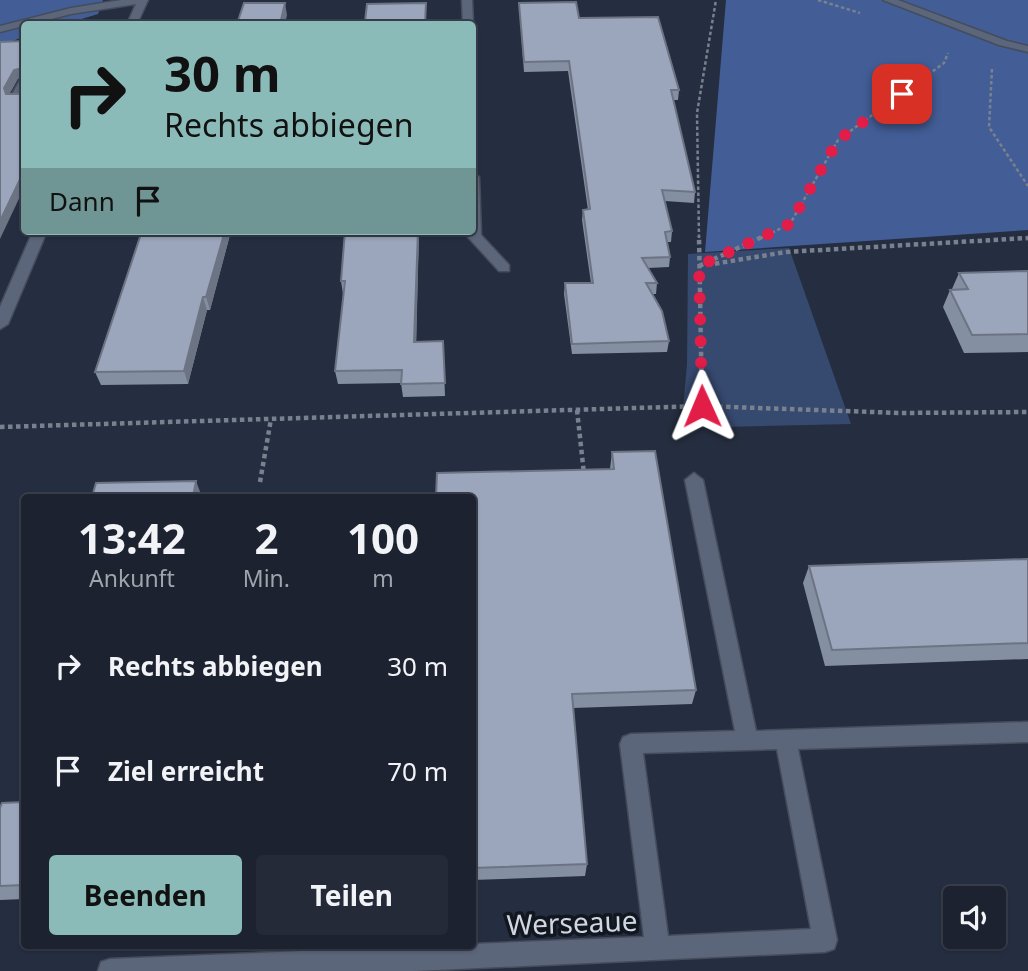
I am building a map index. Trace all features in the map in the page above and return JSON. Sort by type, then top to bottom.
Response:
[{"type":"street","points":[[133,21],[142,0]]},
{"type":"street","points":[[32,21],[71,11],[142,0]]},
{"type":"street","points":[[467,0],[467,21]]},
{"type":"street","points":[[888,0],[1003,43],[1028,49]]},
{"type":"street","points":[[0,29],[21,24]]},
{"type":"street","points":[[0,324],[38,235]]},
{"type":"street","points":[[474,235],[504,268]]},
{"type":"street","points":[[694,480],[747,740]]},
{"type":"street","name":"Werseaue","points":[[658,949],[631,744],[1028,732]]},
{"type":"street","name":"Werseaue","points":[[110,971],[825,940],[786,740]]},
{"type":"path","points":[[702,406],[697,113],[716,0]]},
{"type":"path","points":[[699,266],[790,224],[838,140],[944,63],[949,52]]},
{"type":"path","points":[[992,65],[989,127],[1028,186]]},
{"type":"path","points":[[699,266],[786,252],[1028,238]]},
{"type":"path","points":[[0,427],[702,406],[901,413],[1028,412]]},
{"type":"path","points":[[577,410],[585,479]]},
{"type":"path","points":[[260,482],[271,419]]},
{"type":"shaded area","points":[[0,0],[103,0],[98,14],[75,21],[21,21],[21,38],[0,45]]},
{"type":"shaded area","points":[[726,0],[1028,0],[1028,230],[705,252]]},
{"type":"shaded area","points":[[789,248],[851,424],[681,428],[687,365],[688,254]]},
{"type":"building","points":[[576,2],[579,18],[658,17],[679,90],[671,90],[695,192],[662,190],[672,231],[665,232],[670,257],[642,258],[657,283],[646,283],[662,311],[669,341],[572,344],[565,283],[593,283],[583,210],[590,209],[569,61],[524,62],[519,3]]},
{"type":"building","points":[[244,3],[285,3],[281,21],[238,21]]},
{"type":"building","points":[[426,3],[425,21],[365,21],[367,4]]},
{"type":"building","points":[[21,41],[21,68],[14,70],[4,88],[6,94],[21,94],[21,177],[0,221],[0,42]]},
{"type":"building","points":[[141,235],[224,235],[206,297],[203,297],[184,371],[95,372]]},
{"type":"building","points":[[345,235],[418,235],[414,342],[443,341],[445,383],[401,384],[402,370],[335,371],[345,281],[341,281]]},
{"type":"building","points":[[1028,271],[1028,334],[972,335],[950,290],[968,289],[959,273]]},
{"type":"building","points":[[655,451],[696,690],[572,694],[587,864],[476,868],[476,494],[436,494],[437,473],[614,469],[612,452]]},
{"type":"building","points":[[196,481],[194,494],[93,494],[96,483]]},
{"type":"building","points":[[1028,559],[1028,643],[832,650],[809,566]]},
{"type":"building","points":[[21,802],[21,885],[0,886],[2,803]]},
{"type":"route","points":[[702,406],[699,266],[790,224],[838,140],[902,94]]}]
